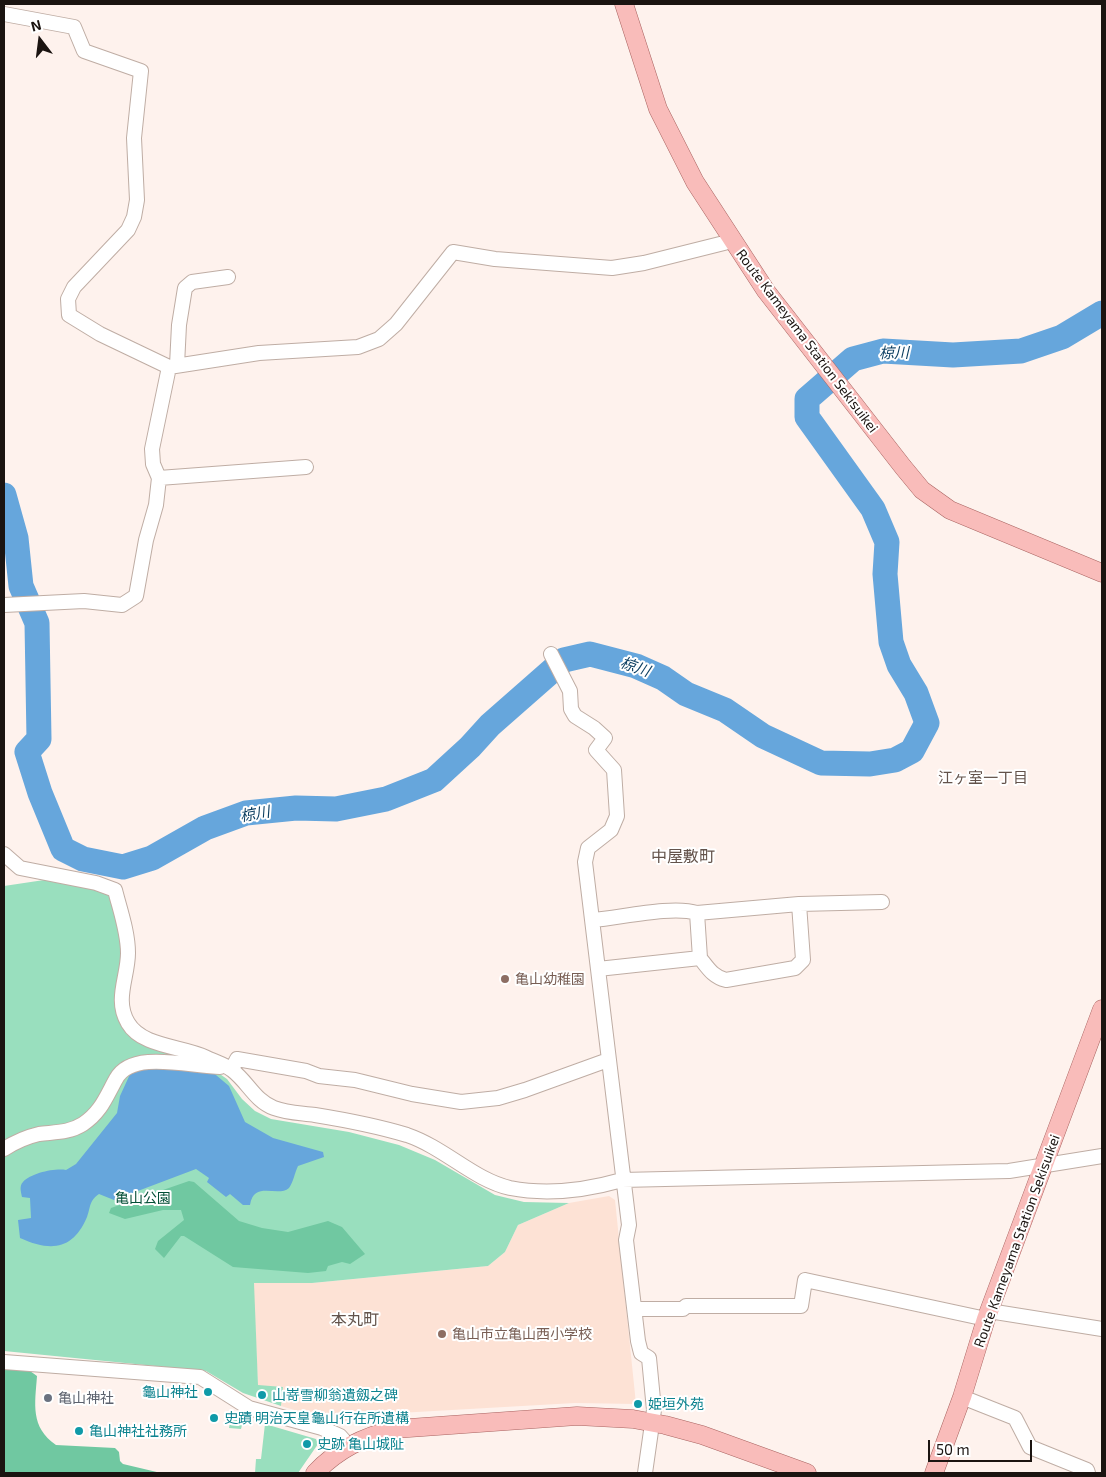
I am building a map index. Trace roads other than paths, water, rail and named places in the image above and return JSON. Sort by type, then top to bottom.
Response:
[{"type":"main road","name":"Route Kameyama Station Sekisuikei","points":[[624,4],[658,109],[695,182],[732,241],[797,331],[922,490],[950,510],[1102,573]]},
{"type":"main road","name":"Route Kameyama Station Sekisuikei","points":[[934,1473],[962,1396],[988,1315],[1102,1009]]},
{"type":"main road","points":[[315,1473],[348,1445],[372,1435],[418,1426],[601,1416],[653,1422],[702,1435],[807,1473]]},
{"type":"street","points":[[4,14],[74,27],[84,51],[141,71],[134,138],[137,200],[134,217],[128,230],[74,287],[68,299],[69,315],[100,334],[173,366],[259,353],[358,347],[380,339],[396,324],[453,252],[495,259],[612,268],[644,263],[732,241]]},
{"type":"street","points":[[5,605],[84,601],[122,605],[136,596],[146,540],[156,505],[159,478],[153,464],[152,449],[173,366],[185,288],[192,282],[228,276]]},
{"type":"street","points":[[159,478],[306,467]]},
{"type":"street","points":[[551,655],[570,691],[571,709],[575,716],[594,728],[605,738],[596,750],[614,770],[617,816],[611,830],[588,848],[585,862],[622,1180],[629,1224],[626,1240],[641,1353],[649,1358],[654,1410],[645,1473]]},
{"type":"street","points":[[4,854],[20,868],[96,883],[115,890],[126,933],[128,954],[121,994],[128,1023],[135,1032],[151,1041],[186,1049],[228,1068],[260,1101],[273,1108],[357,1123],[408,1136],[435,1146],[480,1176],[509,1188],[547,1192],[604,1185],[622,1180],[1009,1171],[1102,1156]]},
{"type":"street","points":[[593,920],[688,910],[697,913],[800,904],[840,905],[882,902]]},
{"type":"street","points":[[697,913],[700,958],[711,972],[726,980],[795,968],[803,960],[800,904]]},
{"type":"street","points":[[598,969],[700,958]]},
{"type":"street","points":[[228,1068],[236,1059],[306,1071],[319,1076],[355,1080],[412,1094],[461,1102],[498,1098],[608,1060]]},
{"type":"street","points":[[4,1148],[25,1138],[56,1133],[82,1124],[97,1113],[120,1072],[133,1063],[150,1061],[228,1068]]},
{"type":"street","points":[[636,1309],[683,1308],[686,1306],[801,1306],[805,1280],[988,1315],[1102,1329]]},
{"type":"street","points":[[4,1362],[200,1377],[249,1408],[322,1428],[340,1436],[348,1445]]},
{"type":"street","points":[[962,1396],[1015,1418],[1030,1447],[1087,1470],[1088,1473]]},
{"type":"water","points":[[148,1066],[210,1070],[229,1086],[245,1122],[273,1138],[323,1152],[324,1157],[298,1166],[289,1188],[284,1191],[261,1191],[256,1193],[250,1205],[243,1205],[230,1194],[226,1197],[207,1182],[209,1178],[196,1169],[114,1200],[99,1194],[92,1201],[81,1228],[68,1242],[51,1246],[20,1238],[18,1220],[31,1218],[30,1198],[22,1197],[21,1185],[27,1179],[37,1174],[66,1170],[76,1164],[117,1113],[120,1096],[131,1072]]},
{"type":"waterway","name":"椋川","points":[[4,495],[16,538],[21,586],[37,623],[39,739],[27,752],[40,793],[63,849],[83,859],[123,867],[152,858],[205,828],[246,813],[296,808],[336,809],[386,799],[434,780],[470,747],[490,725],[564,660],[590,654],[636,666],[663,678],[686,694],[725,710],[763,736],[821,763],[870,764],[895,760],[912,751],[927,723],[916,693],[899,665],[891,642],[885,574],[887,542],[873,509],[807,417],[807,399],[853,359],[883,351],[953,355],[1021,351],[1062,337],[1102,313]]},
{"type":"place","name":"亀山幼稚園","points":[[505,979]]},
{"type":"place","name":"亀山市立亀山西小学校","points":[[442,1334]]},
{"type":"place","name":"龜山神社","points":[[208,1392]]},
{"type":"place","name":"山嵜雪柳翁遺劔之碑","points":[[262,1395]]},
{"type":"place","name":"亀山神社","points":[[48,1398]]},
{"type":"place","name":"姫垣外苑","points":[[638,1404]]},
{"type":"place","name":"史蹟 明治天皇龜山行在所遺構","points":[[214,1418]]},
{"type":"place","name":"亀山神社社務所","points":[[79,1431]]},
{"type":"place","name":"史跡 亀山城阯","points":[[307,1444]]},
{"type":"district","name":"江ヶ室一丁目","points":[[983,778]]},
{"type":"district","name":"中屋敷町","points":[[683,857]]},
{"type":"district","name":"本丸町","points":[[355,1320]]},
{"type":"park label","name":"亀山公園","points":[[143,1198]]}]
